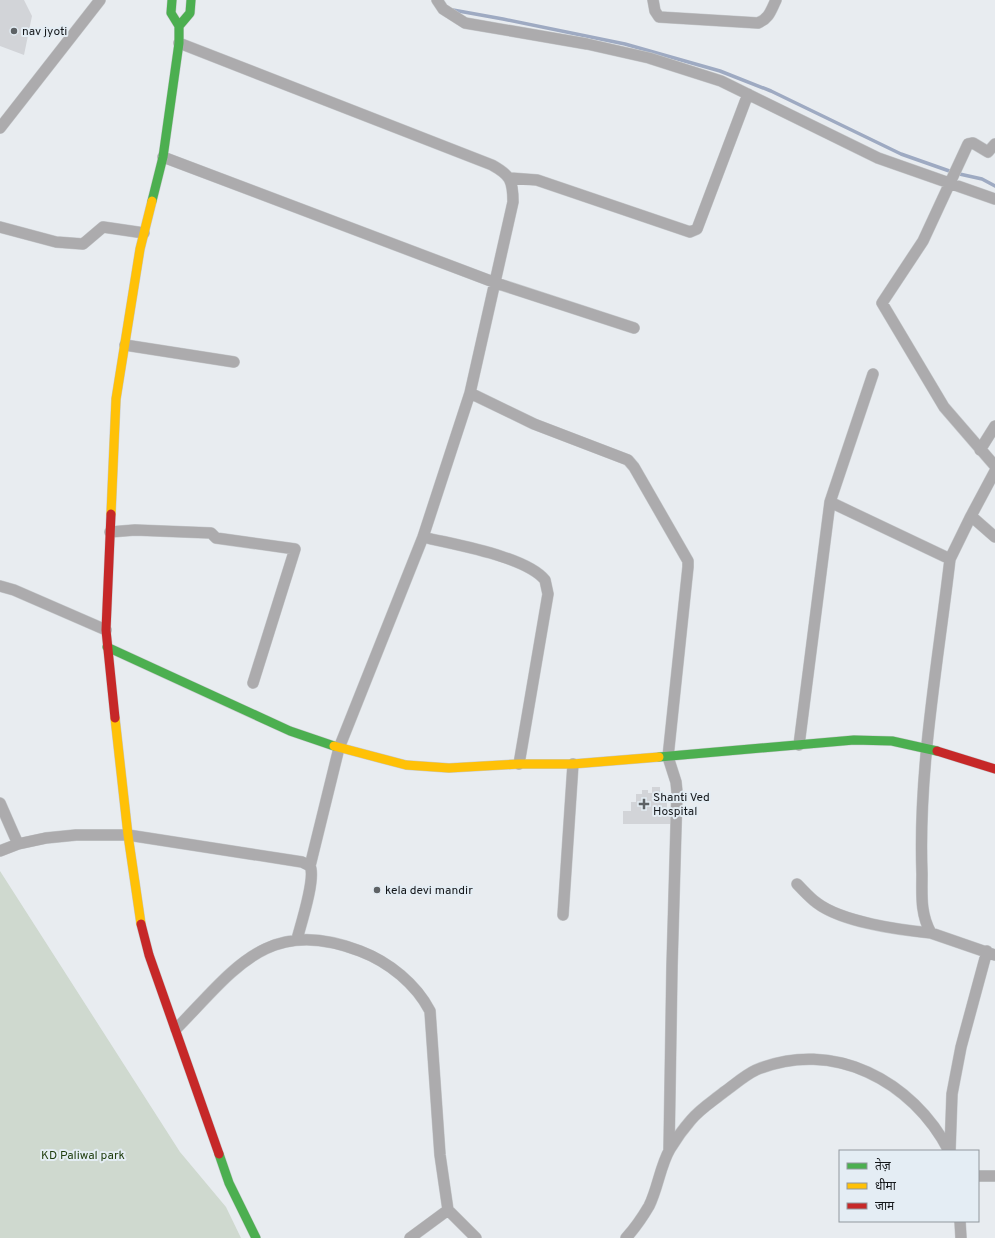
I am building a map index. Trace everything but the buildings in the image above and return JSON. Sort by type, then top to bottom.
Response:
[{"type":"street","points":[[0,128],[100,0]]},
{"type":"street","points":[[172,0],[171,13],[179,26],[163,157],[144,233],[116,399],[106,630],[107,647],[128,835],[141,926],[229,1183],[256,1238]]},
{"type":"street","points":[[179,26],[190,13],[191,0]]},
{"type":"street","points":[[437,0],[444,9],[465,23],[587,44],[649,58],[721,81],[878,158],[953,178],[995,199]]},
{"type":"street","points":[[653,0],[655,11],[659,17],[758,23],[770,14],[776,0]]},
{"type":"street","points":[[178,43],[492,165],[510,178],[513,191],[513,202],[496,283],[470,393],[423,537],[339,748],[310,866],[312,872],[308,898],[297,939]]},
{"type":"street","points":[[510,178],[536,180],[690,232],[694,232],[697,229],[748,94]]},
{"type":"street","points":[[995,144],[988,152],[970,142],[923,241],[882,303],[944,407],[995,466]]},
{"type":"street","points":[[163,157],[496,283],[634,328]]},
{"type":"street","points":[[0,227],[56,242],[83,244],[103,227],[144,233]]},
{"type":"street","points":[[125,345],[234,362]]},
{"type":"street","points":[[799,745],[830,502],[873,374]]},
{"type":"street","points":[[470,393],[534,424],[628,460],[634,467],[686,557],[688,567],[668,757],[676,782],[677,792],[669,1150]]},
{"type":"street","points":[[980,450],[995,426]]},
{"type":"street","points":[[931,932],[923,914],[921,843],[927,748],[950,559],[995,471]]},
{"type":"street","points":[[830,502],[950,559]]},
{"type":"street","points":[[971,516],[995,537]]},
{"type":"street","points":[[110,532],[135,530],[211,533],[216,538],[295,549],[253,683]]},
{"type":"street","points":[[423,537],[514,561],[532,569],[545,580],[548,594],[519,764]]},
{"type":"street","points":[[0,586],[14,590],[106,630]]},
{"type":"street","points":[[107,647],[283,728],[339,748],[388,762],[449,768],[519,764],[573,764],[854,740],[892,741],[927,748],[995,769]]},
{"type":"street","points":[[563,915],[573,764]]},
{"type":"street","points":[[0,803],[18,844]]},
{"type":"street","points":[[0,851],[18,844],[76,835],[128,835],[302,862],[310,866]]},
{"type":"street","points":[[797,884],[818,904],[852,918],[882,927],[931,932],[991,953],[961,1046],[952,1094],[949,1150]]},
{"type":"street","points":[[176,1029],[245,960],[274,945],[297,939],[320,939],[341,944],[369,954],[403,976],[422,995],[430,1011],[440,1155],[448,1210],[476,1238]]},
{"type":"street","points":[[626,1238],[639,1222],[649,1204],[669,1150],[691,1119],[755,1071],[784,1061],[816,1059],[845,1063],[870,1072],[910,1100],[929,1118],[948,1150]]},
{"type":"street","points":[[979,1176],[995,1176]]},
{"type":"street","points":[[410,1238],[448,1210]]},
{"type":"street","points":[[960,1222],[961,1238]]},
{"type":"green space","name":"KD Paliwal park","points":[[0,871],[180,1152],[226,1207],[241,1238],[0,1238]]},
{"type":"waterway","points":[[453,10],[625,44],[720,71],[771,91],[901,154],[955,173],[982,179],[995,186]]},
{"type":"traffic: fast","points":[[152,201],[163,157],[179,43],[179,26],[171,13],[172,0]]},
{"type":"traffic: fast","points":[[179,26],[190,13],[191,0]]},
{"type":"traffic: fast","points":[[107,647],[290,731],[334,746]]},
{"type":"traffic: fast","points":[[659,757],[854,740],[892,741],[937,751]]},
{"type":"traffic: fast","points":[[219,1154],[229,1183],[256,1238]]},
{"type":"traffic: slow","points":[[111,514],[116,399],[140,249],[152,201]]},
{"type":"traffic: slow","points":[[115,718],[128,835],[141,924]]},
{"type":"traffic: slow","points":[[334,746],[406,765],[449,768],[519,764],[573,764],[659,757]]},
{"type":"traffic: jam","points":[[111,514],[106,630],[115,718]]},
{"type":"traffic: jam","points":[[937,751],[995,769]]},
{"type":"traffic: jam","points":[[141,924],[149,955],[219,1154]]},
{"type":"place","name":"nav jyoti","points":[[14,31]]},
{"type":"place","name":"Shanti Ved Hospital","points":[[644,804]]},
{"type":"place","name":"kela devi mandir","points":[[377,890]]}]
